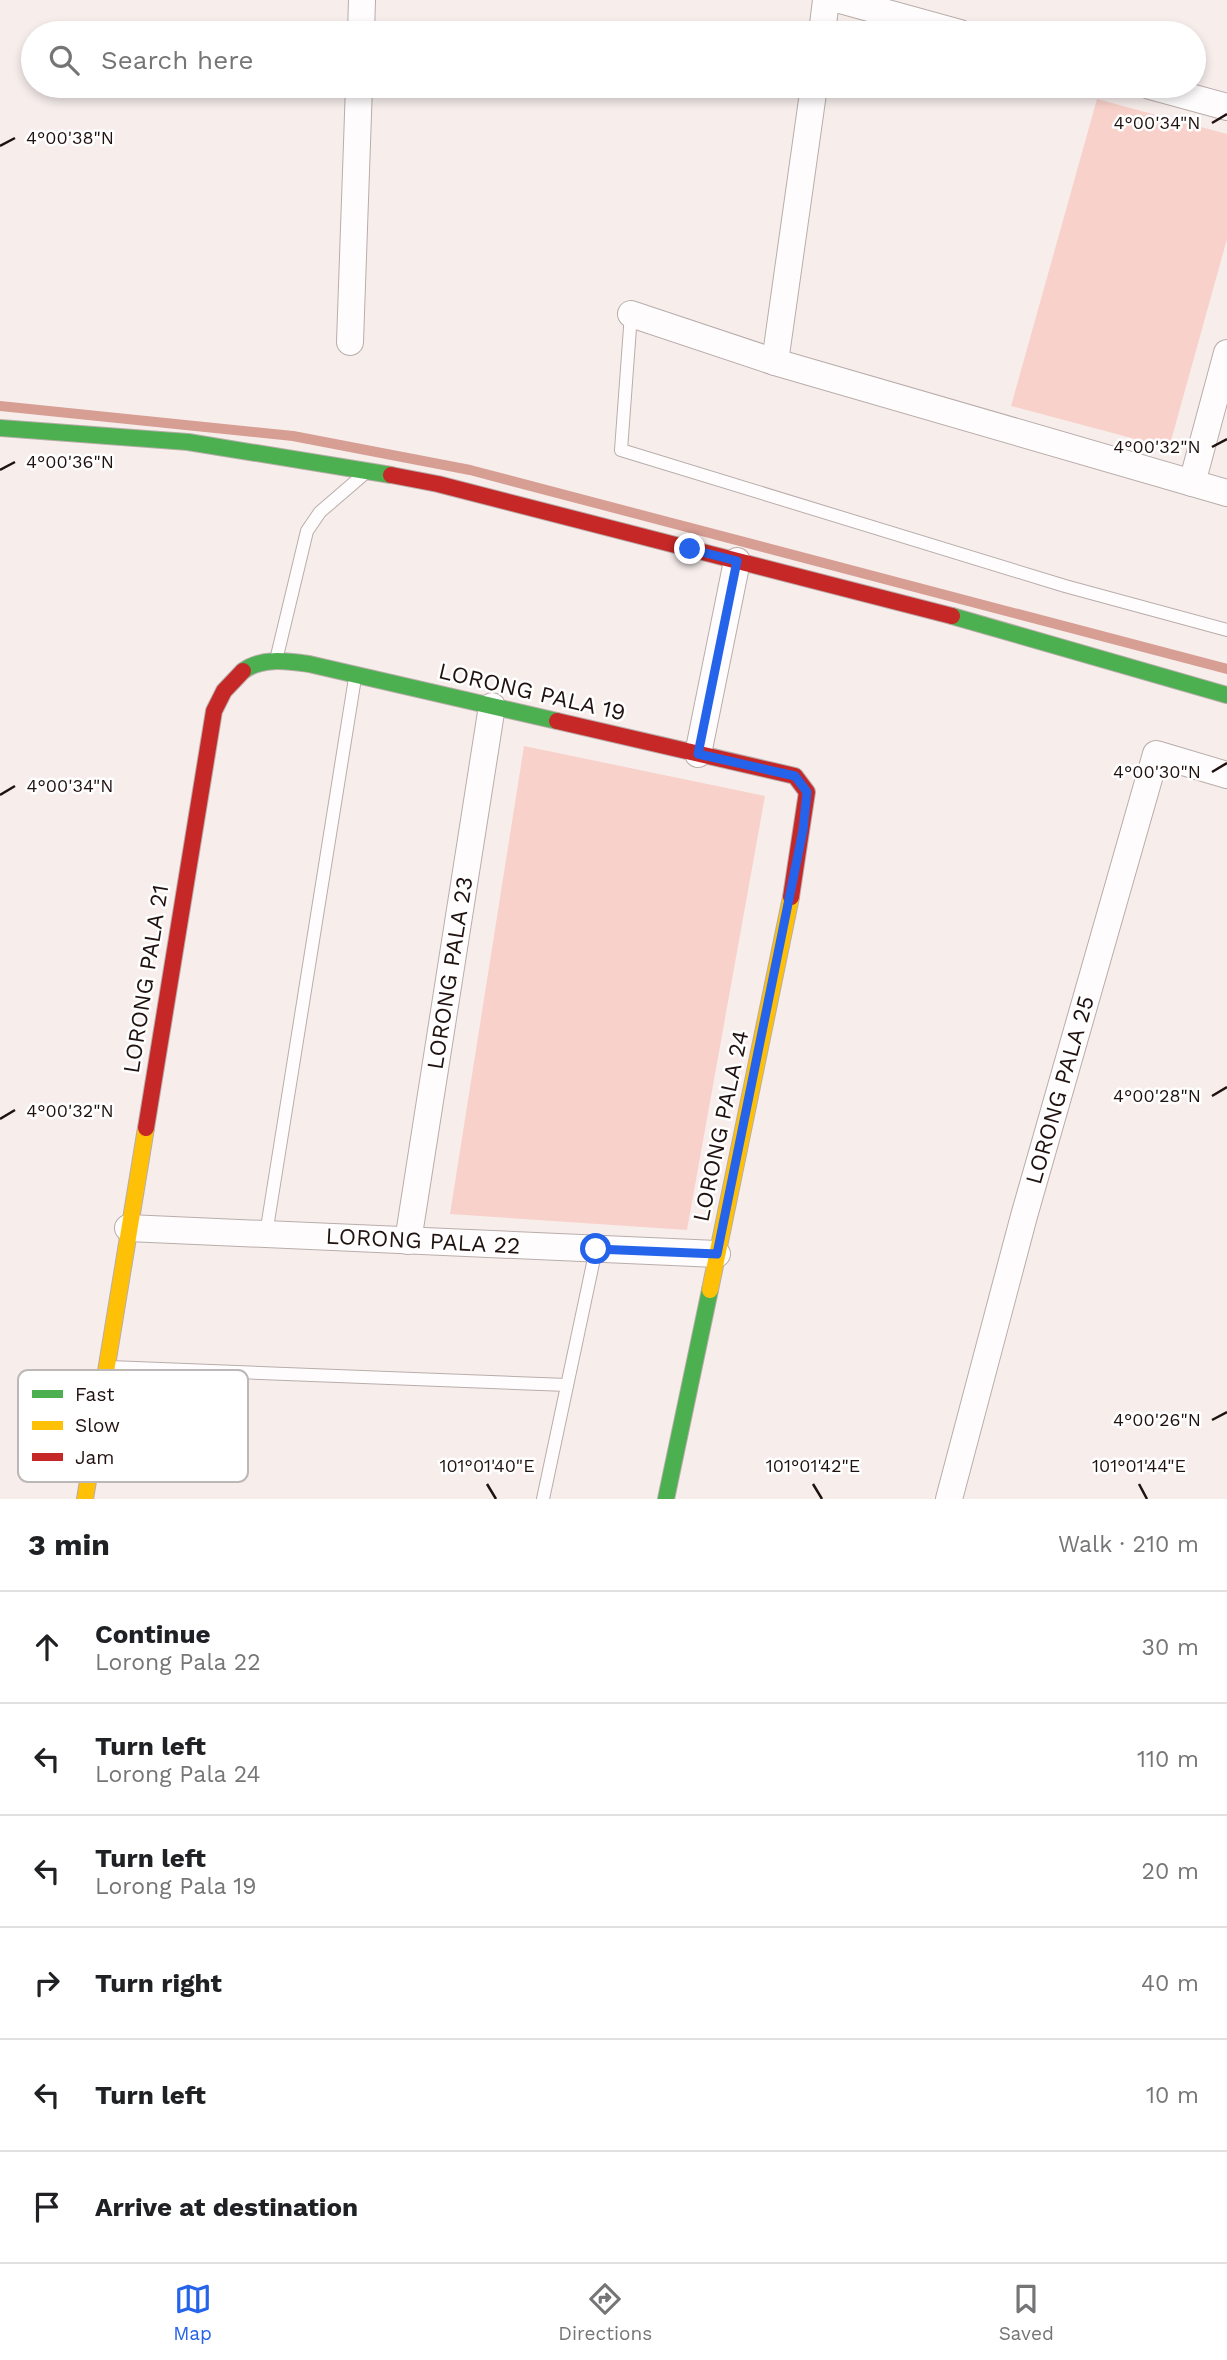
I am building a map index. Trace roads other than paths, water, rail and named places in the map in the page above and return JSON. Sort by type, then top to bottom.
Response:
[{"type":"street","points":[[361,21],[362,0]]},
{"type":"street","points":[[823,21],[826,0]]},
{"type":"street","points":[[840,0],[916,21]]},
{"type":"street","points":[[350,342],[359,98]]},
{"type":"street","points":[[775,362],[812,98]]},
{"type":"street","points":[[1194,98],[1227,107]]},
{"type":"street","points":[[631,314],[775,362],[1227,493]]},
{"type":"street","points":[[1192,483],[1227,353]]},
{"type":"street","points":[[0,428],[188,442],[438,484],[971,621],[1227,695]]},
{"type":"street","points":[[698,754],[737,561]]},
{"type":"street","name":"LORONG PALA 19","points":[[232,677],[251,664],[276,660],[356,674],[795,776],[807,792],[807,802]]},
{"type":"street","name":"LORONG PALA 21","points":[[106,1370],[214,711],[232,677]]},
{"type":"street","name":"LORONG PALA 23","points":[[408,1241],[492,706]]},
{"type":"street","name":"LORONG PALA 25","points":[[949,1499],[1024,1216],[1157,754],[1227,775]]},
{"type":"street","name":"LORONG PALA 24","points":[[666,1499],[778,964],[807,802]]},
{"type":"street","name":"LORONG PALA 22","points":[[128,1228],[717,1254]]},
{"type":"lane","points":[[631,314],[621,450],[1065,586],[1227,630]]},
{"type":"lane","points":[[276,660],[307,531],[320,512],[368,471]]},
{"type":"lane","points":[[266,1234],[356,674]]},
{"type":"lane","points":[[543,1499],[596,1249]]},
{"type":"lane","points":[[106,1367],[183,1370]]},
{"type":"lane","points":[[248,1373],[567,1385]]},
{"type":"waterway","points":[[0,406],[293,436],[470,470],[1227,669]]}]
